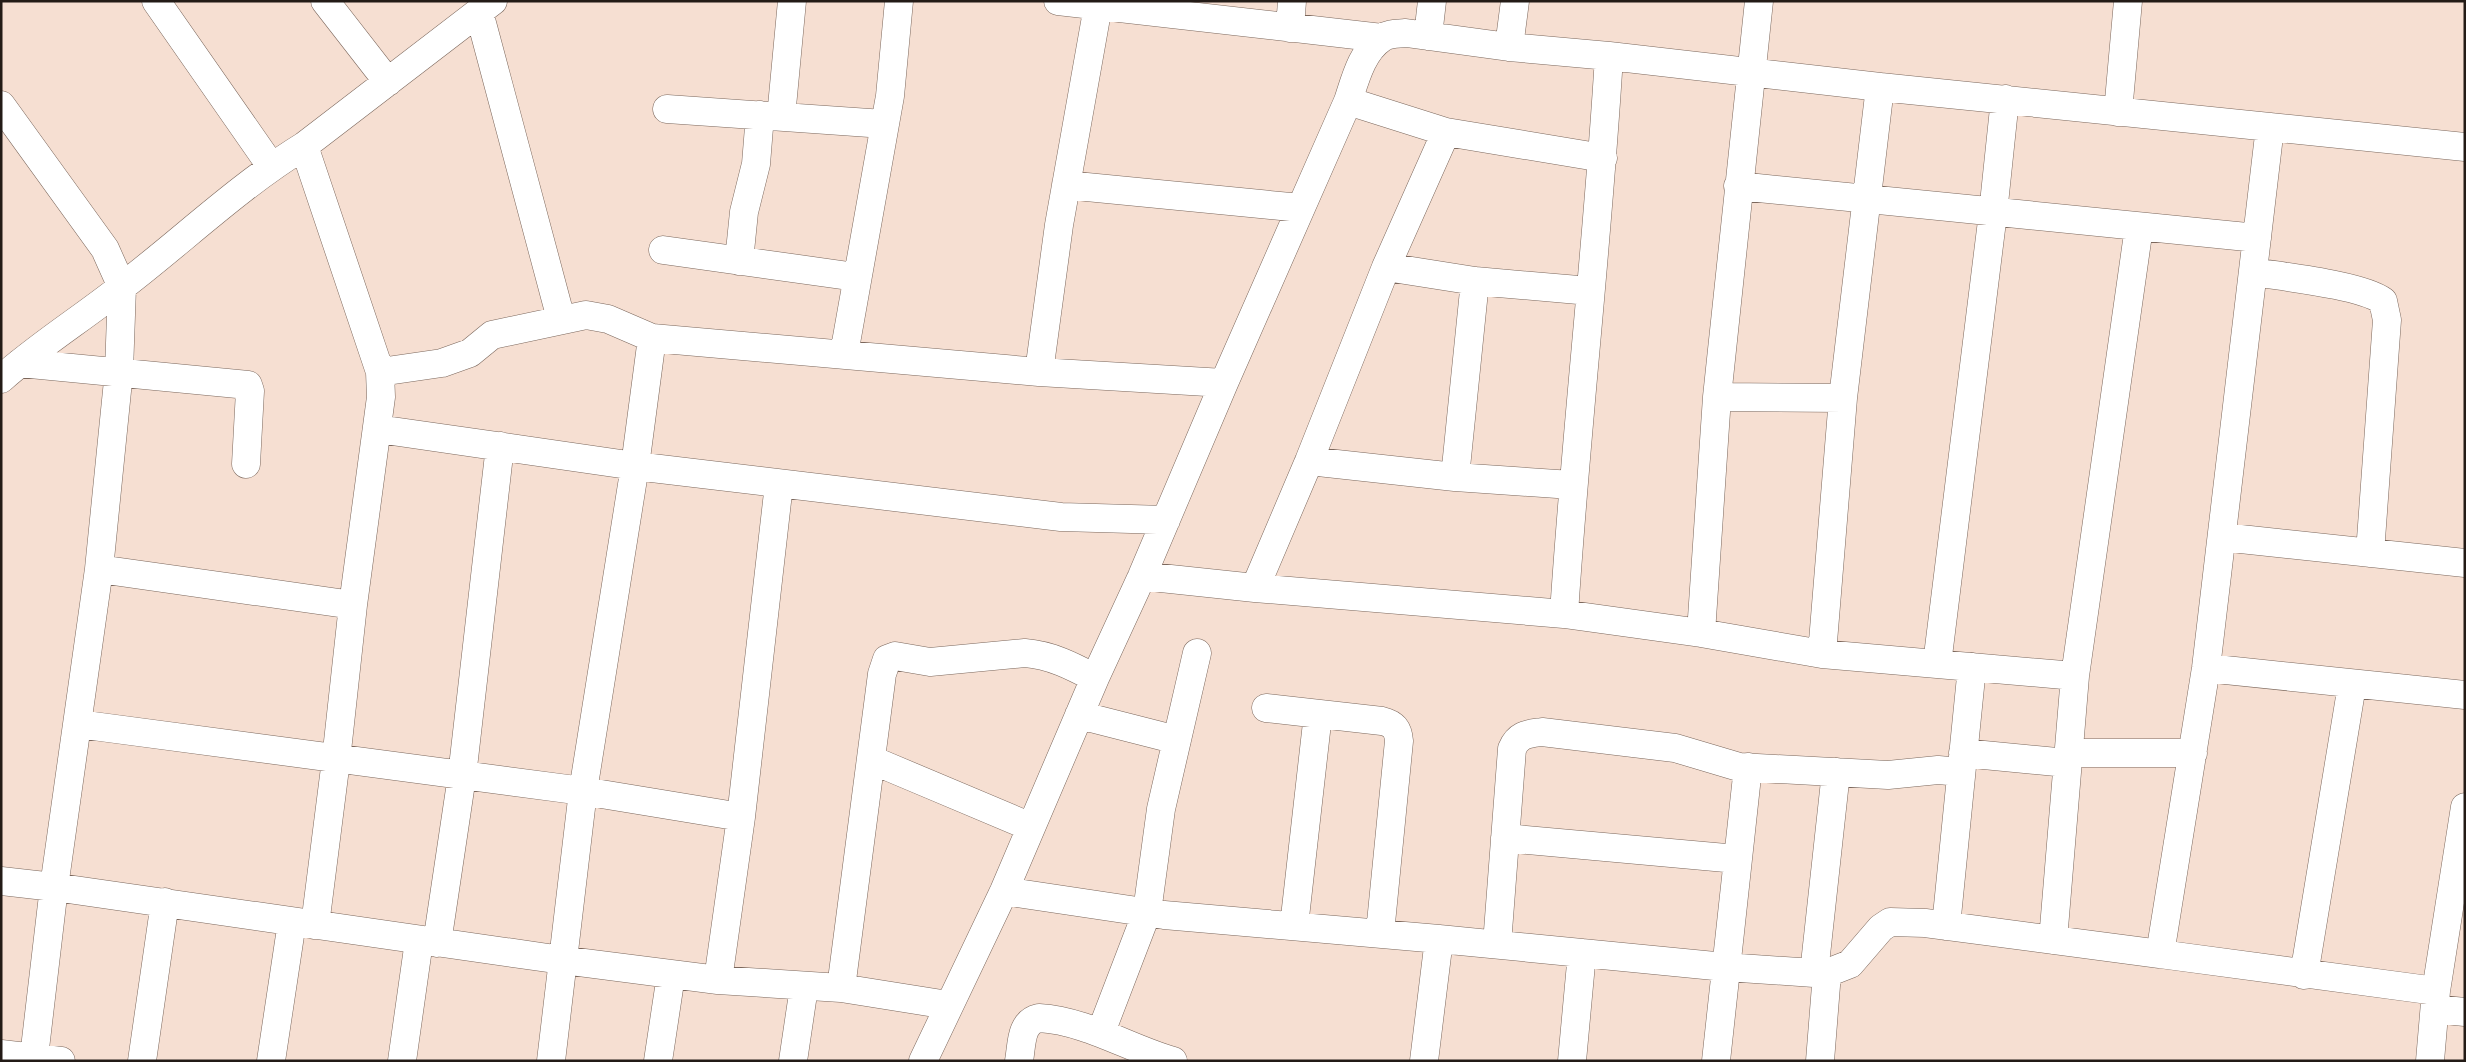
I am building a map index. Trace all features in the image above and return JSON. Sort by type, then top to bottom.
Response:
[{"type":"street","points":[[156,1],[272,166]]},
{"type":"street","points":[[325,1],[388,82]]},
{"type":"street","points":[[739,261],[744,212],[770,116],[792,1]]},
{"type":"street","points":[[844,354],[884,124],[893,67],[900,1]]},
{"type":"street","points":[[1058,1],[1098,6],[1291,14],[1382,38]]},
{"type":"street","points":[[1428,36],[1432,1]]},
{"type":"street","points":[[1509,47],[1515,1]]},
{"type":"street","points":[[1701,633],[1718,397],[1738,186],[1759,1]]},
{"type":"street","points":[[2118,112],[2128,1]]},
{"type":"street","points":[[1040,372],[1066,185],[1098,6]]},
{"type":"street","points":[[10,371],[122,287],[272,166],[304,146],[486,7],[561,319]]},
{"type":"street","points":[[923,1061],[948,1005],[1004,891],[1095,678],[1142,576],[1224,383],[1348,101],[1360,67],[1382,38],[1391,34],[1406,33],[1509,47],[1609,56],[1880,87],[2465,147]]},
{"type":"street","points":[[1564,614],[1572,485],[1603,158],[1609,56]]},
{"type":"street","points":[[1822,654],[1843,398],[1880,87]]},
{"type":"street","points":[[1937,664],[1993,213],[2005,99]]},
{"type":"street","points":[[1348,101],[1446,132],[1603,158]]},
{"type":"street","points":[[1,105],[105,249],[122,287],[119,371],[99,569],[54,887],[34,1057]]},
{"type":"street","points":[[667,109],[884,124]]},
{"type":"street","points":[[2160,954],[2206,668],[2270,127]]},
{"type":"street","points":[[1256,588],[1386,267],[1446,132]]},
{"type":"street","points":[[271,1061],[303,924],[336,760],[353,605],[381,397],[380,372],[304,146]]},
{"type":"street","points":[[1066,185],[1301,208]]},
{"type":"street","points":[[1738,186],[2257,238]]},
{"type":"street","points":[[2053,940],[2075,676],[2139,227]]},
{"type":"street","points":[[663,250],[856,277]]},
{"type":"street","points":[[1386,267],[1475,281],[1590,291]]},
{"type":"street","points":[[2254,272],[2355,289],[2375,295],[2383,301],[2387,320],[2370,553]]},
{"type":"street","points":[[1455,477],[1475,281]]},
{"type":"street","points":[[380,372],[442,363],[470,353],[492,335],[586,315],[598,316],[652,338],[1040,372],[1224,383]]},
{"type":"street","points":[[551,1061],[583,791],[635,466],[652,338]]},
{"type":"street","points":[[10,371],[119,371],[248,385],[250,391],[246,464]]},
{"type":"street","points":[[1718,397],[1843,398]]},
{"type":"street","points":[[378,429],[635,466],[1061,517],[1166,520]]},
{"type":"street","points":[[402,1061],[462,776],[500,446]]},
{"type":"street","points":[[1309,461],[1455,477],[1572,485]]},
{"type":"street","points":[[718,980],[741,817],[779,484]]},
{"type":"street","points":[[2222,537],[2465,563]]},
{"type":"street","points":[[99,569],[353,605]]},
{"type":"street","points":[[1142,576],[1256,588],[1564,614],[1701,633],[1822,654],[2075,676]]},
{"type":"street","points":[[840,988],[884,663],[890,657],[930,662],[1025,653],[1039,654],[1072,665],[1095,678]]},
{"type":"street","points":[[1101,1032],[1147,912],[1156,838],[1197,653]]},
{"type":"street","points":[[1946,926],[1972,667]]},
{"type":"street","points":[[2206,668],[2352,685],[2465,695]]},
{"type":"street","points":[[2304,975],[2352,685]]},
{"type":"street","points":[[1266,708],[1390,723],[1398,734],[1398,751],[1380,933]]},
{"type":"street","points":[[1294,926],[1318,714]]},
{"type":"street","points":[[1079,715],[1177,740]]},
{"type":"street","points":[[78,724],[336,760],[583,791],[741,817]]},
{"type":"street","points":[[1497,944],[1512,749],[1515,741],[1528,734],[1542,732],[1675,748],[1728,765],[1888,775],[1938,770],[1962,762],[2193,753]]},
{"type":"street","points":[[872,760],[1031,827]]},
{"type":"street","points":[[1716,1061],[1748,767]]},
{"type":"street","points":[[1820,1061],[1821,973],[1836,772]]},
{"type":"street","points":[[2430,1061],[2435,1000],[2456,917],[2465,807]]},
{"type":"street","points":[[1505,838],[1737,859]]},
{"type":"street","points":[[1,881],[165,902],[303,924],[670,975],[804,987],[840,988],[948,1005]]},
{"type":"street","points":[[1004,891],[1147,912],[1725,967],[1821,973],[1850,964],[1881,928],[1890,922],[1946,926],[2304,975],[2435,1000],[2465,1012]]},
{"type":"street","points":[[142,1061],[165,902]]},
{"type":"street","points":[[1424,1061],[1439,939]]},
{"type":"street","points":[[1572,1061],[1582,953]]},
{"type":"street","points":[[658,1061],[670,975]]},
{"type":"street","points":[[794,1061],[804,987]]},
{"type":"street","points":[[1019,1061],[1026,1026],[1033,1019],[1046,1019],[1101,1032],[1129,1046],[1173,1061]]},
{"type":"street","points":[[1,1054],[61,1061]]}]
